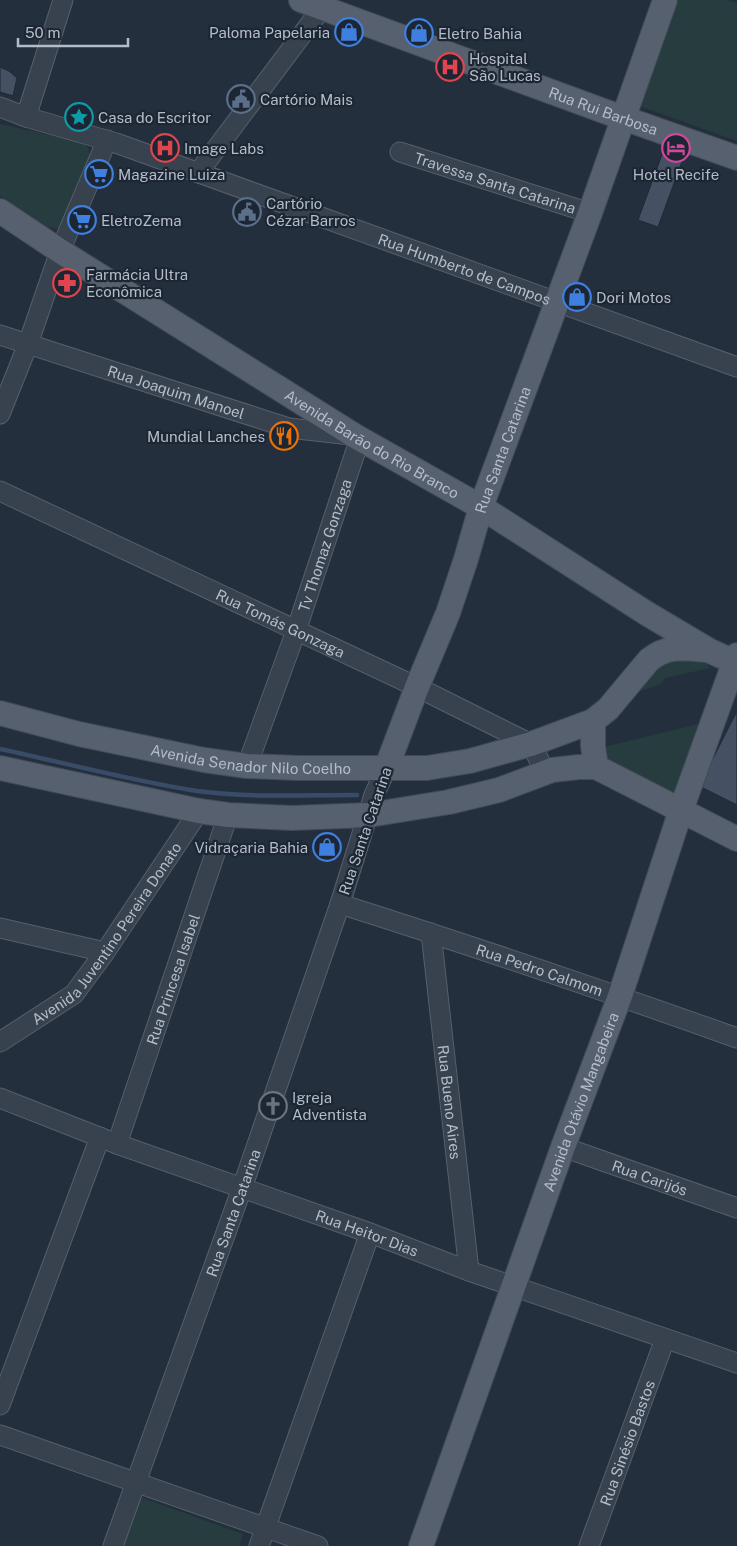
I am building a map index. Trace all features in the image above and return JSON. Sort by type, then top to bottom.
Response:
[{"type":"main road","name":"Rua Santa Catarina","points":[[386,769],[417,687],[448,614],[481,507],[590,213],[666,0]]},
{"type":"main road","name":"Rua Rui Barbosa","points":[[317,3],[624,118],[737,158]]},
{"type":"main road","name":"Avenida Barão do Rio Branco","points":[[0,211],[60,251],[357,437],[481,507],[710,651],[736,660]]},
{"type":"main road","points":[[646,612],[650,638],[649,660]]},
{"type":"main road","name":"Avenida Senador Nilo Coelho","points":[[0,713],[146,749],[247,766],[427,768],[453,765],[531,744],[594,721],[608,709],[649,660],[663,651],[691,648],[710,651]]},
{"type":"main road","name":"Avenida Otávio Mangabeira","points":[[421,1546],[563,1148],[620,996],[682,810],[736,660]]},
{"type":"main road","points":[[594,721],[593,746],[596,767]]},
{"type":"main road","points":[[0,768],[199,811],[228,815],[292,818],[368,816],[449,802],[499,790],[544,772],[569,768],[596,767],[737,839]]},
{"type":"street","points":[[26,117],[63,0]]},
{"type":"street","points":[[198,173],[317,3]]},
{"type":"street","name":"Rua Humberto de Campos","points":[[0,107],[26,117],[107,140],[737,367]]},
{"type":"street","points":[[0,414],[28,344],[60,251],[107,140]]},
{"type":"street","name":"Travessa Santa Catarina","points":[[400,152],[590,213]]},
{"type":"street","name":"Rua Joaquim Manoel","points":[[0,336],[290,428],[357,437]]},
{"type":"street","name":"Tv Thomaz Gonzaga","points":[[247,766],[296,631],[357,437]]},
{"type":"street","name":"Rua Tomás Gonzaga","points":[[0,491],[417,687],[531,744]]},
{"type":"street","points":[[531,744],[544,772]]},
{"type":"street","name":"Rua Santa Catarina","points":[[113,1546],[242,1188],[340,904],[374,795],[386,769]]},
{"type":"street","name":"Avenida Juventino Pereira Donato","points":[[0,1042],[74,994],[105,952],[199,811]]},
{"type":"street","name":"Rua Princesa Isabel","points":[[0,1405],[109,1141],[228,815]]},
{"type":"street","name":"Rua Pedro Calmom","points":[[340,904],[620,996],[737,1038]]},
{"type":"street","points":[[0,928],[105,952]]},
{"type":"street","name":"Rua Bueno Aires","points":[[431,933],[469,1271]]},
{"type":"street","name":"Rua Heitor Dias","points":[[0,1098],[109,1141],[370,1233],[469,1271],[737,1363]]},
{"type":"street","name":"Rua Carijós","points":[[563,1148],[737,1208]]},
{"type":"street","points":[[262,1537],[370,1233]]},
{"type":"street","name":"Rua Sinésio Bastos","points":[[589,1546],[665,1338]]},
{"type":"street","points":[[0,1435],[136,1483],[262,1537],[318,1546]]},
{"type":"green space","points":[[678,0],[727,0],[737,3],[737,141],[639,106]]},
{"type":"green space","points":[[0,124],[82,142],[88,148],[90,156],[63,225],[56,229],[47,227],[0,196]]},
{"type":"green space","points":[[656,658],[704,661],[710,668],[665,678],[661,684],[638,692]]},
{"type":"green space","points":[[702,723],[676,791],[670,794],[604,764],[604,747]]},
{"type":"green space","points":[[134,1495],[243,1534],[239,1546],[115,1546]]},
{"type":"building","points":[[0,67],[9,71],[17,78],[13,96],[0,92]]},
{"type":"building","points":[[664,149],[684,156],[658,227],[638,220]]},
{"type":"building","points":[[737,711],[737,805],[699,786]]},
{"type":"waterway","points":[[0,749],[123,777],[197,791],[257,795],[357,795]]},
{"type":"place","name":"Paloma Papelaria","points":[[349,32]]},
{"type":"place","name":"Eletro Bahia","points":[[419,33]]},
{"type":"place","name":"Hospital São Lucas","points":[[450,67]]},
{"type":"place","name":"Cartório Mais","points":[[241,99]]},
{"type":"place","name":"Casa do Escritor","points":[[79,117]]},
{"type":"place","name":"Image Labs","points":[[165,148]]},
{"type":"place","name":"Hotel Recife","points":[[676,148]]},
{"type":"place","name":"Magazine Luiza","points":[[99,174]]},
{"type":"place","name":"Cartório Cézar Barros","points":[[247,212]]},
{"type":"place","name":"EletroZema","points":[[82,220]]},
{"type":"place","name":"Farmácia Ultra Econômica","points":[[67,283]]},
{"type":"place","name":"Dori Motos","points":[[577,297]]},
{"type":"place","name":"Mundial Lanches","points":[[284,436]]},
{"type":"place","name":"Vidraçaria Bahia","points":[[327,847]]},
{"type":"place","name":"Igreja Adventista","points":[[273,1106]]}]
